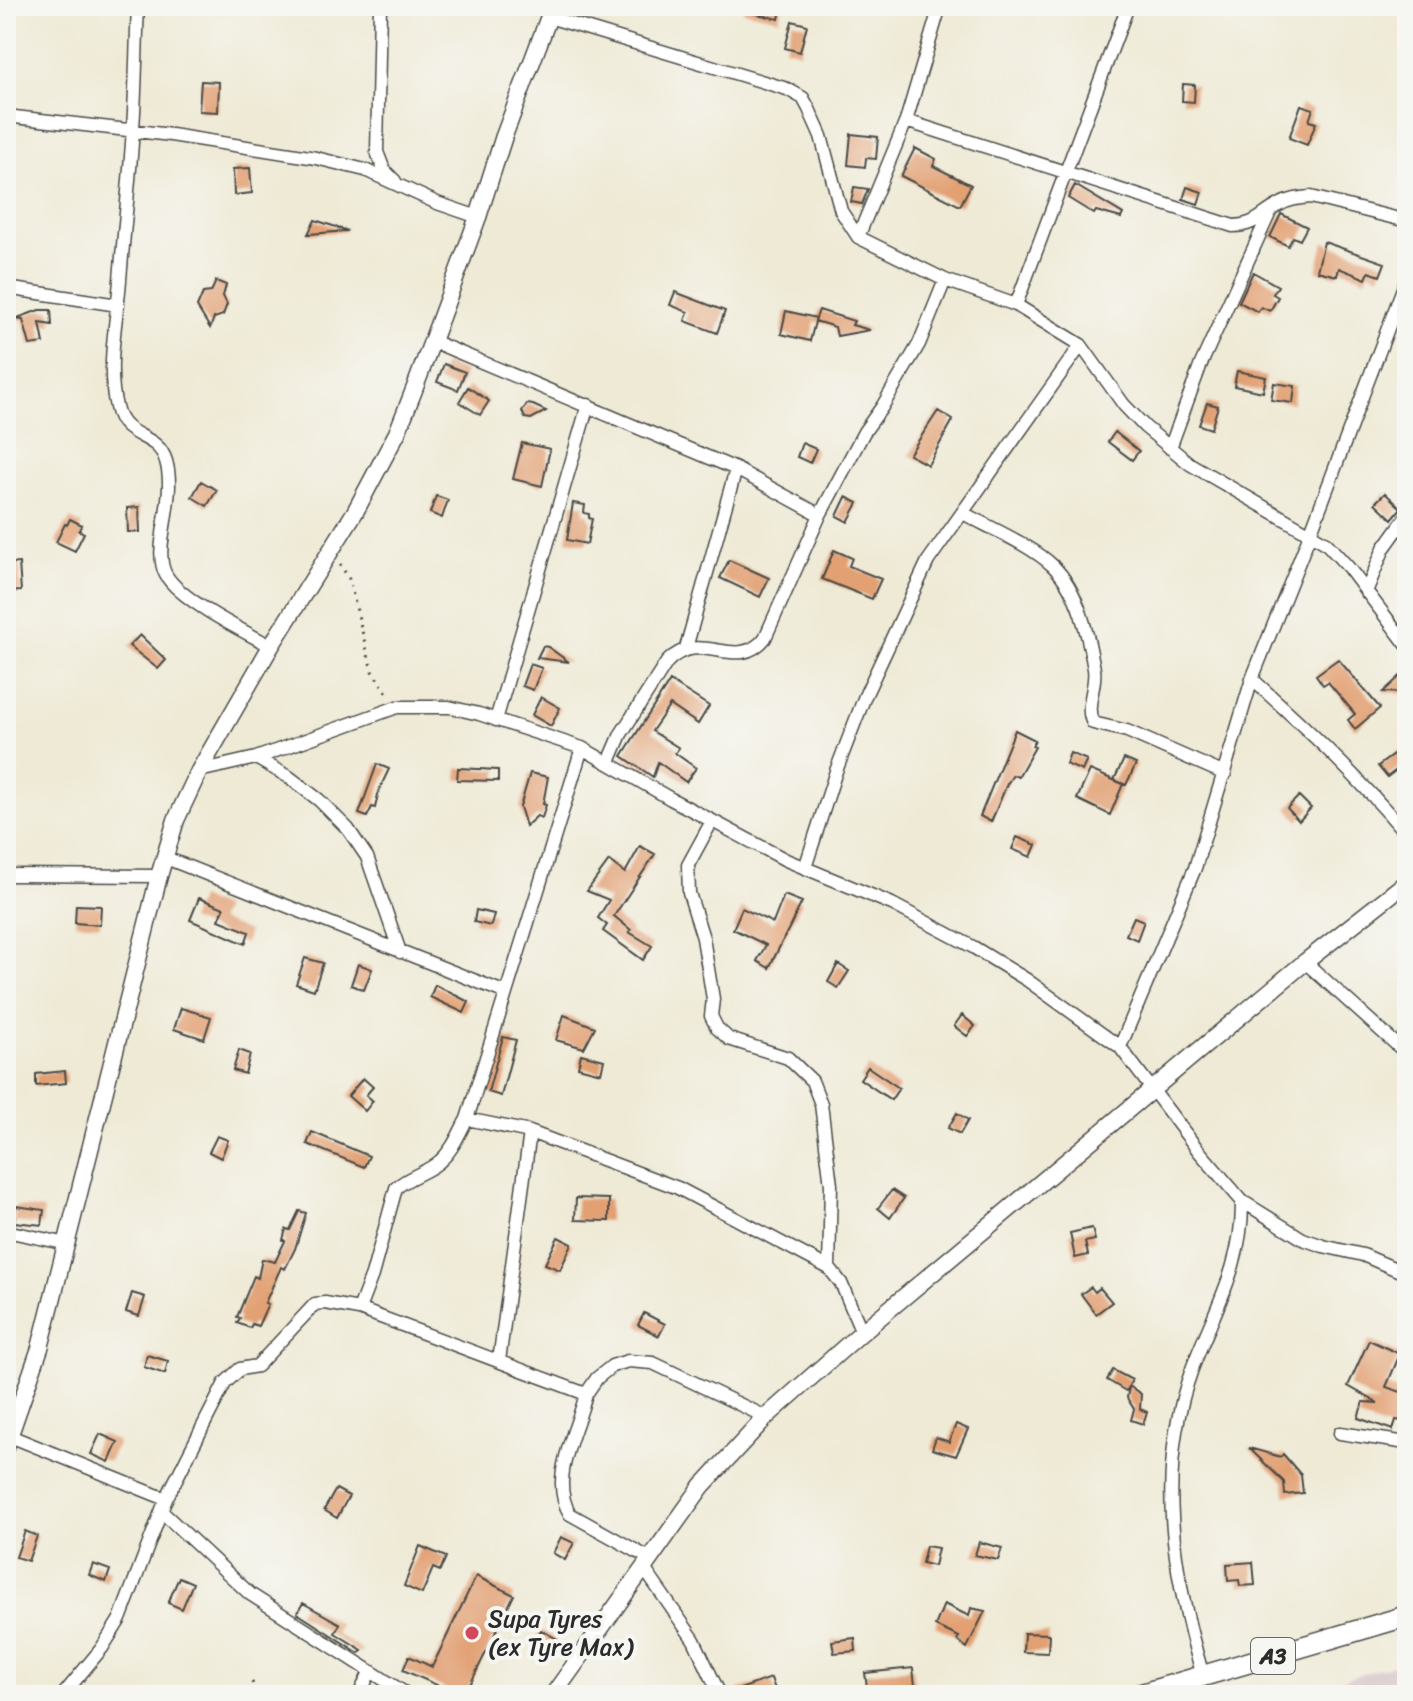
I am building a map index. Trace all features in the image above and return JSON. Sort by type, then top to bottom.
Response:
[{"type":"highway","name":"A3","points":[[1138,1695],[1407,1616]]},
{"type":"street","points":[[138,6],[133,130],[112,370],[115,403],[119,421],[133,434],[158,445],[166,458],[169,502],[160,554],[166,576],[183,593],[220,619],[271,646]]},
{"type":"street","points":[[380,6],[377,152],[384,170],[397,183]]},
{"type":"street","points":[[858,237],[906,121],[940,6]]},
{"type":"street","points":[[1016,305],[1128,6]]},
{"type":"street","points":[[166,1499],[8,1441],[40,1348],[159,876],[176,820],[199,771],[376,475],[397,433],[551,11],[776,85],[803,98],[821,136],[841,211],[858,237],[945,280],[1016,305],[1081,345],[1124,405],[1170,448],[1190,464],[1326,543],[1407,645]]},
{"type":"street","points":[[6,116],[133,130],[316,158],[365,170],[437,203],[478,217]]},
{"type":"street","points":[[906,121],[1233,226],[1250,225],[1295,199],[1311,197],[1407,221]]},
{"type":"street","points":[[1170,448],[1201,364],[1271,211]]},
{"type":"street","points":[[1120,1047],[1195,868],[1252,679],[1407,278]]},
{"type":"street","points":[[609,762],[621,734],[667,662],[677,652],[686,648],[730,652],[756,649],[765,638],[820,515],[864,432],[919,344],[945,280]]},
{"type":"street","points":[[6,288],[118,305]]},
{"type":"street","points":[[432,341],[736,469],[820,515]]},
{"type":"street","points":[[805,868],[836,771],[865,696],[928,561],[1081,345]]},
{"type":"street","points":[[496,720],[588,405]]},
{"type":"street","points":[[686,648],[736,469]]},
{"type":"street","points":[[963,513],[1053,566],[1068,586],[1080,612],[1094,671],[1089,714],[1093,723],[1127,731],[1225,774]]},
{"type":"street","points":[[1366,592],[1384,548],[1407,516]]},
{"type":"street","points":[[1252,679],[1319,740],[1382,804],[1407,835]]},
{"type":"street","points":[[199,771],[256,758],[397,707],[449,707],[582,748],[712,821],[805,868],[892,904],[1027,980],[1120,1047],[1198,1150],[1242,1201],[1303,1239],[1363,1255],[1407,1274]]},
{"type":"street","points":[[359,1309],[372,1275],[396,1188],[438,1163],[449,1152],[467,1119],[582,748]]},
{"type":"street","points":[[256,758],[309,792],[348,829],[367,857],[400,952]]},
{"type":"street","points":[[712,821],[688,865],[689,893],[706,953],[713,999],[711,1016],[717,1028],[729,1039],[788,1058],[812,1081],[821,1104],[831,1185],[829,1268]]},
{"type":"street","points":[[166,858],[506,993]]},
{"type":"street","points":[[6,875],[159,876]]},
{"type":"street","points":[[553,1695],[702,1486],[766,1417],[862,1332],[1305,962],[1407,882]]},
{"type":"street","points":[[1305,962],[1407,1054]]},
{"type":"street","points":[[467,1119],[530,1132],[678,1188],[829,1268],[841,1283],[862,1332]]},
{"type":"street","points":[[499,1361],[530,1132]]},
{"type":"street","points":[[1203,1676],[1187,1623],[1174,1558],[1171,1471],[1176,1435],[1192,1371],[1237,1257],[1243,1228],[1242,1201]]},
{"type":"street","points":[[6,1231],[68,1244]]},
{"type":"street","points":[[63,1695],[102,1648],[120,1619],[166,1499],[230,1375],[240,1369],[257,1366],[315,1304],[359,1309],[586,1394]]},
{"type":"street","points":[[720,1695],[694,1640],[646,1562],[570,1514],[564,1505],[561,1476],[586,1394],[597,1378],[612,1366],[628,1361],[653,1363],[766,1417]]},
{"type":"street","points":[[1340,1433],[1407,1443]]},
{"type":"street","points":[[162,1512],[250,1594],[408,1695]]},
{"type":"street","points":[[359,1695],[370,1672]]},
{"type":"path","points":[[330,553],[349,579],[372,671],[397,707]]},
{"type":"path","points":[[252,1682],[258,1695]]},
{"type":"shaded area","points":[[1407,1661],[1407,1695],[1291,1695]]},
{"type":"building","points":[[744,6],[782,6],[779,19],[743,11]]},
{"type":"building","points":[[792,21],[807,25],[800,52],[785,48]]},
{"type":"building","points":[[201,81],[219,82],[218,112],[199,111]]},
{"type":"building","points":[[1183,84],[1195,85],[1194,102],[1182,101]]},
{"type":"building","points":[[1301,105],[1313,109],[1309,121],[1316,123],[1307,145],[1289,138]]},
{"type":"building","points":[[851,134],[878,137],[876,159],[866,158],[865,167],[848,165]]},
{"type":"building","points":[[915,148],[936,159],[933,166],[971,185],[960,206],[901,176]]},
{"type":"building","points":[[250,168],[252,193],[234,195],[233,169]]},
{"type":"building","points":[[1075,185],[1123,214],[1121,218],[1096,211],[1094,214],[1068,198]]},
{"type":"building","points":[[854,187],[868,189],[862,204],[851,202]]},
{"type":"building","points":[[1187,187],[1202,192],[1198,204],[1183,199]]},
{"type":"building","points":[[1281,214],[1307,227],[1300,240],[1293,237],[1288,246],[1270,237]]},
{"type":"building","points":[[315,220],[348,231],[308,234]]},
{"type":"building","points":[[1324,242],[1385,263],[1380,276],[1369,272],[1366,279],[1339,268],[1337,276],[1317,271]]},
{"type":"building","points":[[1253,272],[1278,286],[1273,294],[1278,297],[1270,311],[1261,307],[1258,312],[1239,302]]},
{"type":"building","points":[[216,281],[226,285],[223,296],[227,304],[223,315],[214,318],[210,328],[197,307],[203,293],[211,292]]},
{"type":"building","points":[[675,292],[725,311],[717,333],[685,321],[688,312],[670,305]]},
{"type":"building","points":[[39,310],[51,310],[52,325],[40,323],[44,343],[30,345],[23,320],[15,319]]},
{"type":"building","points":[[819,310],[854,321],[852,325],[870,330],[837,336],[835,327],[815,321]]},
{"type":"building","points":[[786,311],[816,318],[810,341],[781,334]]},
{"type":"building","points":[[444,364],[465,372],[458,390],[437,382]]},
{"type":"building","points":[[1237,371],[1266,377],[1263,392],[1234,386]]},
{"type":"building","points":[[1274,383],[1295,386],[1293,403],[1271,400]]},
{"type":"building","points":[[468,387],[489,401],[480,415],[459,402]]},
{"type":"building","points":[[1207,403],[1218,406],[1211,429],[1199,425]]},
{"type":"building","points":[[527,404],[546,411],[531,419],[525,418],[522,411]]},
{"type":"building","points":[[938,411],[953,420],[928,465],[909,455]]},
{"type":"building","points":[[1115,432],[1139,451],[1132,460],[1108,442]]},
{"type":"building","points":[[522,443],[550,449],[542,486],[513,479]]},
{"type":"building","points":[[802,443],[816,449],[810,463],[797,457]]},
{"type":"building","points":[[201,481],[217,490],[207,506],[192,497]]},
{"type":"building","points":[[1385,493],[1401,508],[1392,519],[1375,503]]},
{"type":"building","points":[[436,496],[448,500],[442,518],[430,513]]},
{"type":"building","points":[[846,497],[858,503],[848,522],[837,516]]},
{"type":"building","points":[[573,503],[585,505],[584,513],[592,519],[587,544],[567,540]]},
{"type":"building","points":[[139,507],[140,532],[128,532],[127,508]]},
{"type":"building","points":[[70,519],[82,525],[79,531],[84,533],[75,551],[56,542]]},
{"type":"building","points":[[834,550],[852,558],[849,566],[881,579],[872,599],[822,579]]},
{"type":"building","points":[[729,560],[769,578],[760,597],[720,578]]},
{"type":"building","points":[[19,563],[21,591],[6,592],[6,564]]},
{"type":"building","points":[[140,635],[166,660],[158,669],[129,646]]},
{"type":"building","points":[[543,646],[548,647],[569,662],[537,658]]},
{"type":"building","points":[[1338,659],[1380,708],[1355,729],[1348,720],[1355,714],[1328,682],[1323,685],[1316,675]]},
{"type":"building","points":[[530,664],[542,668],[533,690],[522,686]]},
{"type":"building","points":[[1407,670],[1407,693],[1383,692]]},
{"type":"building","points":[[670,681],[709,706],[698,724],[670,705],[652,731],[679,748],[675,753],[696,768],[686,782],[658,762],[653,777],[622,756]]},
{"type":"building","points":[[541,697],[560,708],[551,726],[532,715]]},
{"type":"building","points":[[1015,730],[1035,740],[1032,746],[1035,747],[1018,777],[1013,775],[1007,784],[991,822],[980,816]]},
{"type":"building","points":[[1407,745],[1407,762],[1387,777],[1378,766]]},
{"type":"building","points":[[1070,753],[1087,760],[1082,771],[1066,764]]},
{"type":"building","points":[[1124,759],[1136,764],[1126,785],[1114,780]]},
{"type":"building","points":[[377,764],[389,769],[375,808],[372,807],[367,817],[359,814]]},
{"type":"building","points":[[458,768],[498,770],[498,781],[457,780]]},
{"type":"building","points":[[1090,770],[1123,784],[1110,815],[1077,799]]},
{"type":"building","points":[[530,773],[548,777],[543,804],[546,805],[542,818],[537,816],[526,826],[520,807]]},
{"type":"building","points":[[1299,796],[1311,808],[1299,821],[1287,808]]},
{"type":"building","points":[[1017,837],[1036,845],[1031,857],[1012,849]]},
{"type":"building","points":[[640,846],[655,854],[614,916],[631,930],[629,932],[652,946],[643,960],[603,931],[607,925],[598,918],[609,900],[587,891],[609,861],[625,873]]},
{"type":"building","points":[[784,895],[802,902],[769,968],[757,961],[766,945],[733,929],[742,908],[773,923]]},
{"type":"building","points":[[199,898],[224,908],[219,920],[249,932],[245,944],[190,920]]},
{"type":"building","points":[[76,905],[101,906],[100,925],[75,923]]},
{"type":"building","points":[[476,910],[494,914],[491,926],[474,922]]},
{"type":"building","points":[[1134,917],[1144,921],[1137,940],[1126,935]]},
{"type":"building","points":[[305,958],[323,963],[314,990],[296,984]]},
{"type":"building","points":[[358,964],[372,969],[364,990],[351,985]]},
{"type":"building","points":[[838,964],[849,971],[838,988],[828,982]]},
{"type":"building","points":[[435,985],[469,1002],[464,1013],[430,997]]},
{"type":"building","points":[[181,1008],[211,1017],[204,1039],[174,1029]]},
{"type":"building","points":[[564,1015],[595,1027],[584,1048],[556,1040]]},
{"type":"building","points":[[962,1015],[975,1026],[967,1036],[954,1026]]},
{"type":"building","points":[[503,1037],[516,1040],[501,1096],[488,1092]]},
{"type":"building","points":[[239,1050],[250,1054],[245,1074],[233,1070]]},
{"type":"building","points":[[581,1054],[604,1060],[601,1073],[578,1067]]},
{"type":"building","points":[[868,1067],[899,1088],[891,1100],[860,1079]]},
{"type":"building","points":[[65,1071],[66,1083],[36,1086],[36,1074]]},
{"type":"building","points":[[363,1078],[373,1087],[366,1095],[373,1101],[365,1111],[348,1096]]},
{"type":"building","points":[[957,1113],[968,1120],[960,1134],[948,1128]]},
{"type":"building","points":[[312,1132],[369,1156],[364,1167],[307,1144]]},
{"type":"building","points":[[217,1136],[228,1140],[221,1158],[209,1152]]},
{"type":"building","points":[[892,1190],[904,1198],[890,1218],[878,1208]]},
{"type":"building","points":[[576,1198],[609,1199],[609,1221],[575,1220]]},
{"type":"building","points":[[16,1206],[44,1210],[42,1225],[14,1222]]},
{"type":"building","points":[[299,1211],[306,1213],[295,1249],[285,1269],[281,1267],[258,1326],[252,1324],[250,1328],[237,1323],[254,1276],[258,1278],[262,1259],[275,1262],[285,1241],[286,1229],[290,1230]]},
{"type":"building","points":[[1092,1228],[1095,1240],[1085,1242],[1088,1255],[1075,1258],[1070,1233]]},
{"type":"building","points":[[558,1237],[572,1244],[560,1270],[545,1264]]},
{"type":"building","points":[[1091,1287],[1095,1292],[1100,1288],[1112,1302],[1096,1314],[1081,1294]]},
{"type":"building","points":[[132,1293],[145,1297],[139,1316],[126,1312]]},
{"type":"building","points":[[644,1313],[665,1324],[659,1336],[638,1325]]},
{"type":"building","points":[[1369,1340],[1400,1354],[1386,1387],[1407,1394],[1407,1405],[1402,1421],[1396,1420],[1393,1430],[1358,1418],[1363,1402],[1378,1403],[1348,1386]]},
{"type":"building","points":[[147,1355],[168,1361],[165,1374],[144,1367]]},
{"type":"building","points":[[1113,1370],[1132,1380],[1129,1386],[1141,1394],[1140,1409],[1147,1412],[1143,1424],[1131,1420],[1134,1409],[1127,1398],[1129,1387],[1126,1391],[1107,1380]]},
{"type":"building","points":[[956,1424],[968,1429],[956,1456],[932,1449],[936,1437],[949,1442]]},
{"type":"building","points":[[100,1434],[118,1442],[109,1462],[91,1454]]},
{"type":"building","points":[[1249,1448],[1281,1457],[1283,1454],[1301,1475],[1303,1493],[1285,1495],[1284,1482]]},
{"type":"building","points":[[336,1489],[349,1496],[337,1518],[324,1510]]},
{"type":"building","points":[[25,1531],[37,1536],[28,1561],[16,1557]]},
{"type":"building","points":[[561,1537],[574,1543],[565,1560],[553,1553]]},
{"type":"building","points":[[979,1542],[1002,1548],[998,1560],[975,1555]]},
{"type":"building","points":[[420,1546],[446,1557],[440,1571],[433,1568],[422,1594],[404,1586]]},
{"type":"building","points":[[926,1546],[938,1548],[934,1566],[922,1563]]},
{"type":"building","points":[[1253,1562],[1255,1585],[1240,1586],[1239,1580],[1228,1581],[1227,1564]]},
{"type":"building","points":[[93,1564],[110,1570],[106,1582],[89,1575]]},
{"type":"building","points":[[476,1576],[514,1595],[465,1695],[459,1695],[403,1670],[409,1656],[432,1667]]},
{"type":"building","points":[[179,1577],[193,1583],[182,1609],[168,1603]]},
{"type":"building","points":[[303,1603],[340,1624],[335,1633],[362,1650],[359,1653],[297,1613]]},
{"type":"building","points":[[944,1604],[969,1616],[971,1608],[985,1611],[967,1648],[957,1640],[959,1637],[935,1626]]},
{"type":"building","points":[[541,1630],[557,1639],[550,1652],[534,1642]]},
{"type":"building","points":[[1024,1633],[1049,1634],[1048,1653],[1023,1652]]},
{"type":"building","points":[[855,1638],[856,1651],[834,1653],[832,1641]]},
{"type":"building","points":[[913,1668],[916,1695],[868,1695],[865,1673]]},
{"type":"building","points":[[771,1678],[777,1695],[729,1695],[729,1693]]},
{"type":"place","name":"Supa Tyres (ex Tyre Max)","points":[[472,1633]]}]
